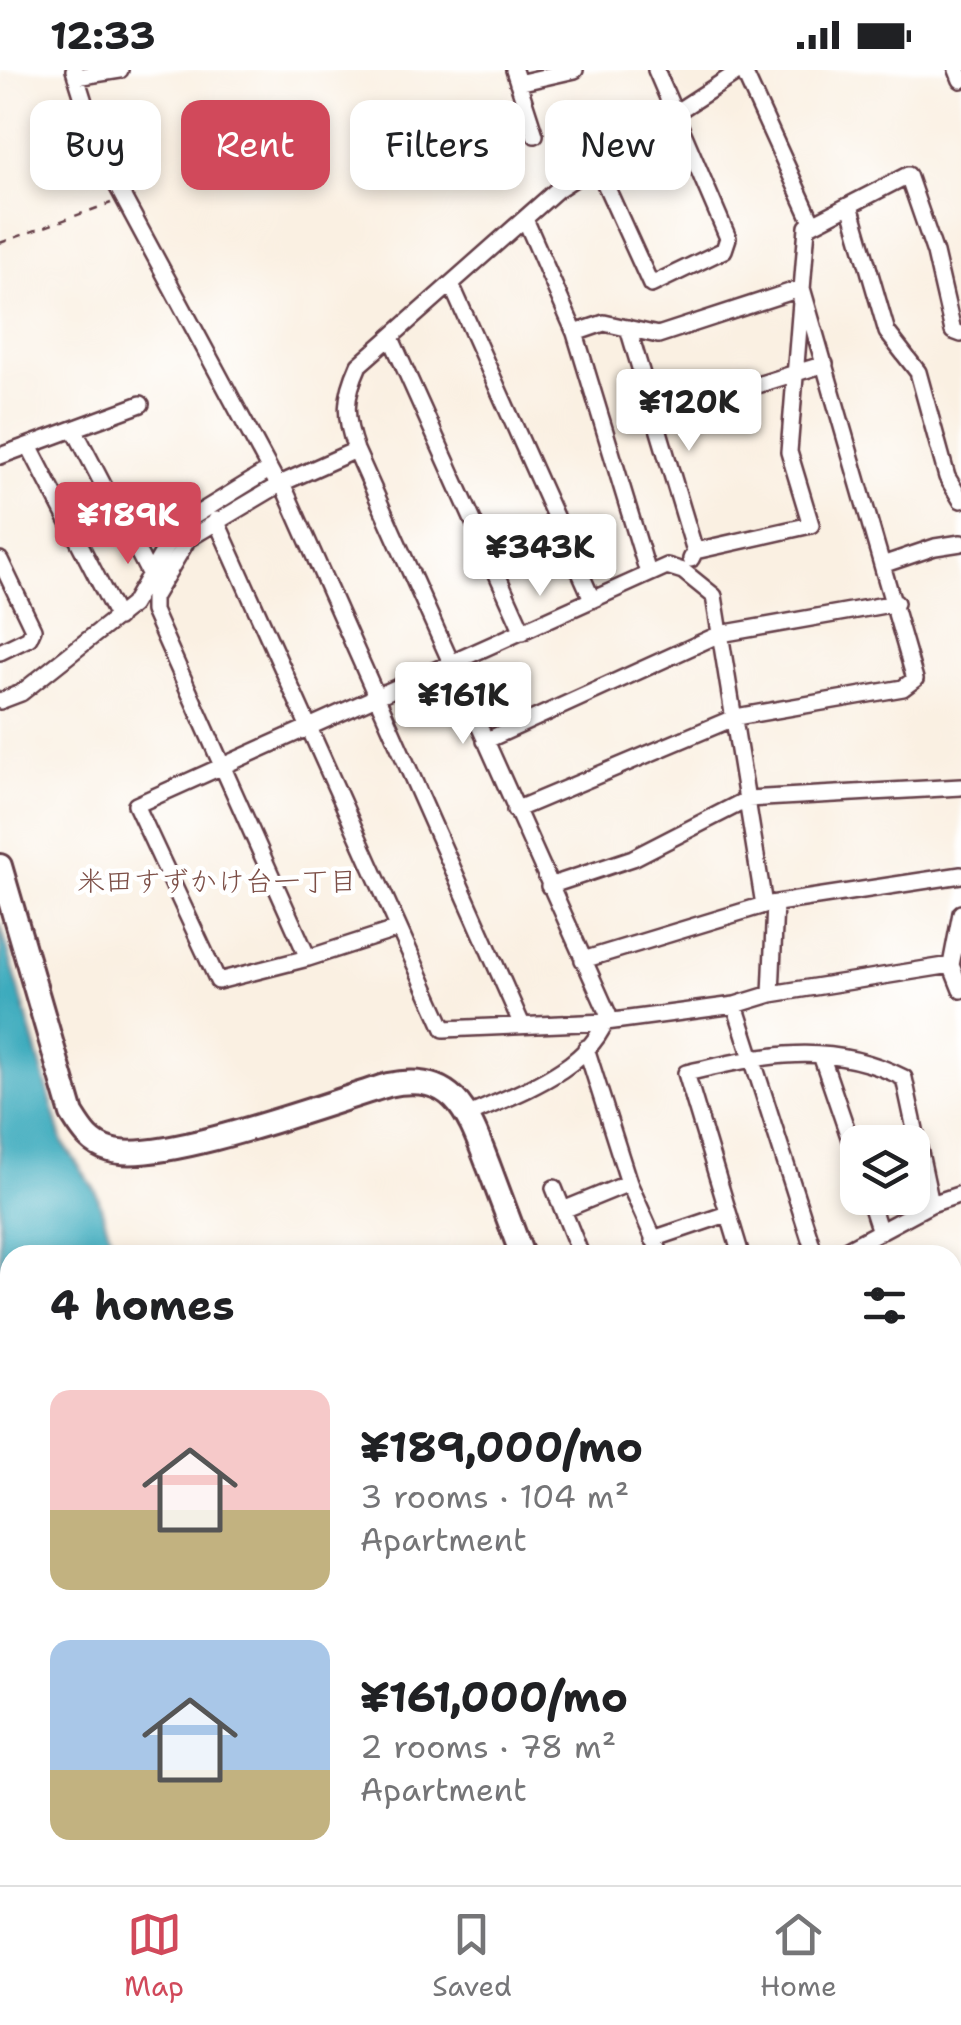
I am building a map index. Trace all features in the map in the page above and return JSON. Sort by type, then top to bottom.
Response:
[{"type":"street","points":[[120,70],[75,73],[86,120],[122,198],[280,484],[522,1025]]},
{"type":"street","points":[[535,135],[516,76],[575,70]]},
{"type":"street","points":[[656,70],[668,100]]},
{"type":"street","points":[[691,103],[742,70],[814,224]]},
{"type":"street","points":[[957,70],[961,80]]},
{"type":"street","points":[[608,190],[651,285],[724,250],[728,238],[691,153]]},
{"type":"street","points":[[683,570],[696,552],[811,524],[789,452],[807,227],[908,176],[935,253],[953,331],[961,334]]},
{"type":"street","points":[[469,1116],[560,1072],[604,1032],[608,1014],[344,417],[347,391],[359,365],[557,190]]},
{"type":"street","points":[[850,205],[887,332],[918,372],[947,477],[961,500]]},
{"type":"street","points":[[525,219],[574,333],[648,573]]},
{"type":"street","points":[[450,284],[592,599]]},
{"type":"street","points":[[574,333],[604,323],[658,335],[802,288]]},
{"type":"street","points":[[515,810],[736,717],[903,688],[916,679],[802,288]]},
{"type":"street","points":[[628,328],[696,552]]},
{"type":"street","points":[[391,338],[523,632]]},
{"type":"street","points":[[654,418],[825,364]]},
{"type":"street","points":[[0,456],[141,404]]},
{"type":"street","points":[[74,430],[150,574]]},
{"type":"street","points":[[30,446],[118,618]]},
{"type":"street","points":[[308,958],[153,611],[153,598],[188,540],[280,484],[356,450]]},
{"type":"street","points":[[0,702],[21,694],[132,605],[178,526],[269,470]]},
{"type":"street","points":[[216,520],[444,1029],[606,1022],[735,1005],[771,994],[951,965]]},
{"type":"street","points":[[884,564],[935,546],[961,543]]},
{"type":"street","points":[[0,560],[33,629],[29,638],[0,652]]},
{"type":"street","points":[[398,929],[308,958],[218,980],[136,804],[667,566],[683,570],[714,596],[769,904],[771,994]]},
{"type":"street","points":[[485,741],[720,634],[896,603]]},
{"type":"street","points":[[549,886],[633,858],[748,799],[961,787]]},
{"type":"street","points":[[0,866],[72,1114],[88,1139],[109,1150],[151,1152],[412,1080],[436,1085],[469,1116],[518,1245]]},
{"type":"street","points":[[583,960],[769,904],[961,875]]},
{"type":"street","points":[[961,914],[951,965],[961,990]]},
{"type":"street","points":[[735,1005],[812,1245]]},
{"type":"street","points":[[586,1048],[629,1183],[657,1245]]},
{"type":"street","points":[[821,1055],[845,1125]]},
{"type":"street","points":[[738,1245],[686,1073],[750,1058],[821,1055],[866,1059],[904,1078],[931,1204]]},
{"type":"street","points":[[563,1210],[629,1183]]},
{"type":"street","points":[[554,1188],[576,1245]]},
{"type":"street","points":[[855,1245],[931,1204],[961,1194]]},
{"type":"street","points":[[654,1239],[726,1214]]},
{"type":"street","points":[[874,1215],[880,1232]]},
{"type":"path","points":[[0,243],[122,198]]},
{"type":"water","points":[[0,923],[63,1143],[96,1191],[113,1245],[0,1245]]},
{"type":"district","name":"米田すずかけ台一丁目","points":[[217,881]]}]
